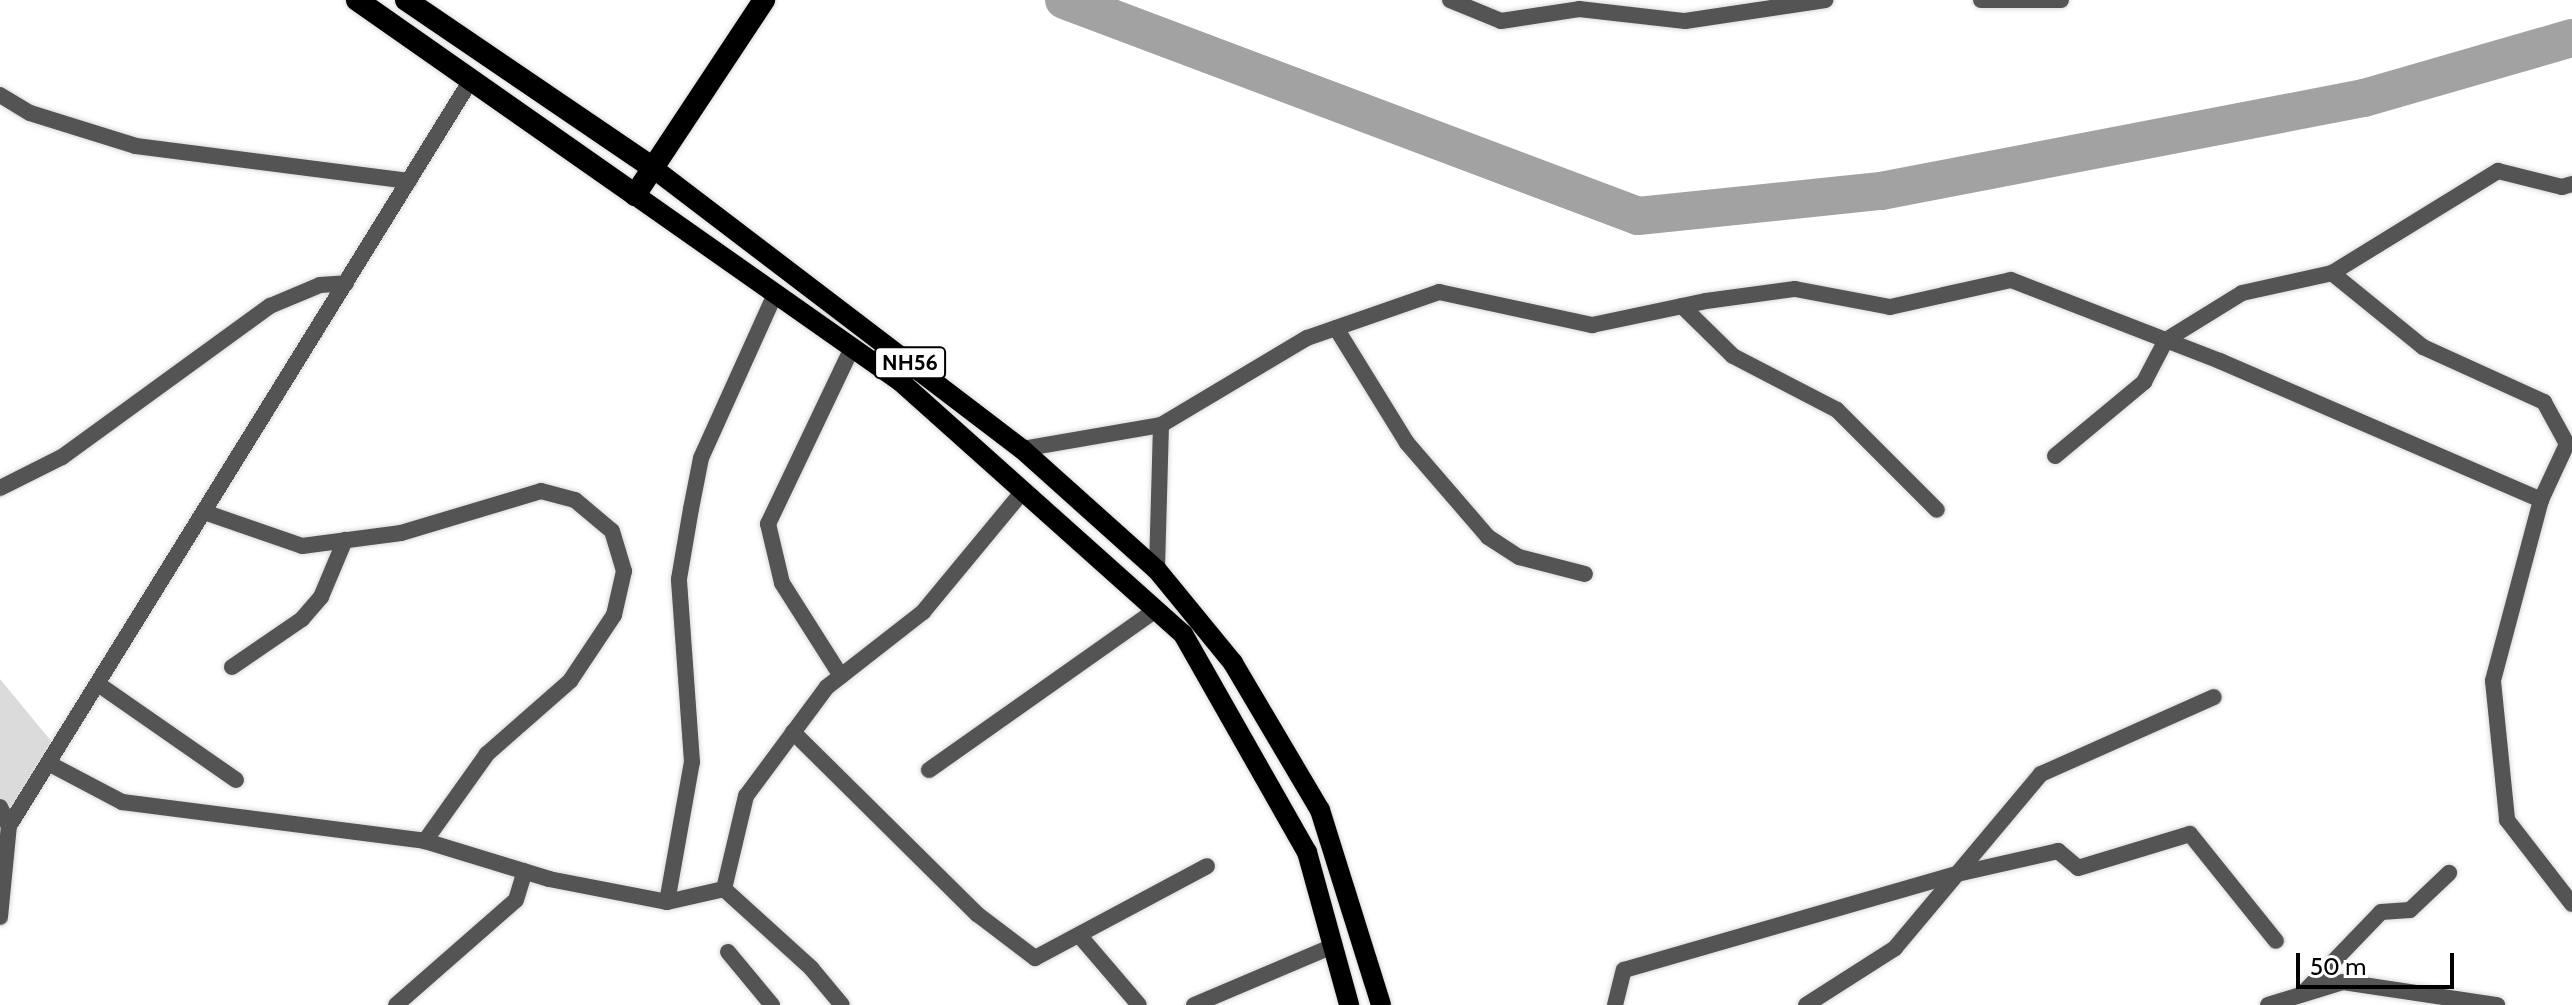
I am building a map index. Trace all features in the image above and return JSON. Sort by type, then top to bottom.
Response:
[{"type":"highway","points":[[357,0],[635,195],[763,2]]},
{"type":"highway","name":"NH56","points":[[406,0],[653,168]]},
{"type":"main road","name":"NH56","points":[[653,168],[1022,449],[1157,570]]},
{"type":"main road","points":[[635,195],[901,382],[1183,634],[1307,852],[1349,1005]]},
{"type":"main road","points":[[1157,570],[1233,663],[1320,810],[1381,1005]]},
{"type":"street","points":[[1450,0],[1501,21],[1579,9],[1685,21],[1825,0]]},
{"type":"street","points":[[1981,0],[2061,0]]},
{"type":"street","points":[[0,917],[9,826],[471,80]]},
{"type":"street","points":[[0,95],[30,113],[136,146],[409,181]]},
{"type":"street","points":[[2055,456],[2144,382],[2166,340],[2242,293],[2332,273],[2498,171],[2562,187],[2572,184]]},
{"type":"street","points":[[2332,273],[2423,347],[2544,402],[2570,445],[2541,500],[2493,681],[2507,820],[2572,904]]},
{"type":"street","points":[[1022,449],[1161,425],[1307,338],[1439,292],[1592,325],[1682,306],[1795,289],[1890,307],[2011,280],[2166,340],[2541,500]]},
{"type":"street","points":[[0,488],[62,457],[270,306],[320,285],[346,283]]},
{"type":"street","points":[[667,902],[692,762],[679,579],[691,509],[701,458],[775,294]]},
{"type":"street","points":[[1682,306],[1733,356],[1837,410],[1937,510]]},
{"type":"street","points":[[1336,328],[1407,443],[1488,537],[1519,557],[1585,574]]},
{"type":"street","points":[[841,676],[782,583],[768,524],[852,348]]},
{"type":"street","points":[[1157,570],[1161,425]]},
{"type":"street","points":[[204,512],[302,546],[401,533],[541,491],[575,500],[612,531],[624,571],[614,615],[570,681],[487,754],[425,841]]},
{"type":"street","points":[[724,889],[746,796],[793,732],[841,676],[923,612],[1023,491]]},
{"type":"street","points":[[232,667],[302,619],[321,597],[345,540]]},
{"type":"street","points":[[929,770],[1156,610]]},
{"type":"street","points":[[98,684],[236,780]]},
{"type":"street","points":[[1806,1005],[1895,948],[2041,774],[2214,697]]},
{"type":"street","points":[[793,732],[977,914],[1035,958],[1207,866]]},
{"type":"street","points":[[48,763],[122,802],[425,841],[525,871],[667,902],[724,889]]},
{"type":"street","points":[[0,807],[9,826]]},
{"type":"street","points":[[1615,1005],[1624,970],[1957,874],[2058,851],[2078,868],[2190,834],[2276,941]]},
{"type":"street","points":[[396,1005],[516,900],[525,871]]},
{"type":"street","points":[[2305,991],[2381,912],[2410,910],[2449,873]]},
{"type":"street","points":[[724,889],[811,968],[842,1005]]},
{"type":"street","points":[[1079,935],[1139,1005]]},
{"type":"street","points":[[1194,1005],[1333,946]]},
{"type":"street","points":[[728,952],[772,1005]]},
{"type":"street","points":[[2268,1005],[2305,991],[2343,982],[2497,1005]]},
{"type":"shaded area","points":[[0,679],[56,747],[9,819],[0,800]]},
{"type":"waterway","points":[[1064,0],[1638,216],[1881,191],[2364,98],[2572,38]]}]
